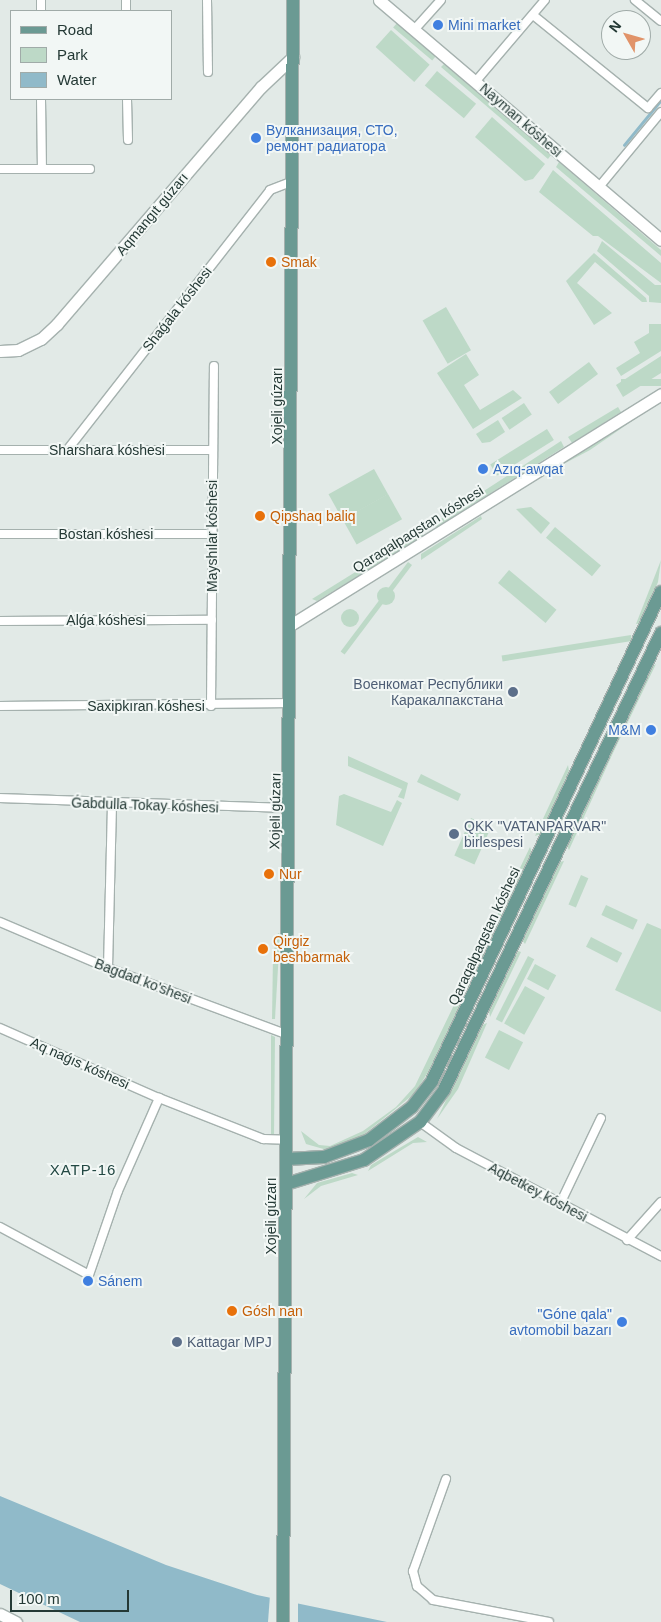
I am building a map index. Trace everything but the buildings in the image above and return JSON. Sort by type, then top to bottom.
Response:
[{"type":"main road","name":"Xojeli gúzarı","points":[[283,1622],[292,624],[293,0]]},
{"type":"main road","name":"Qaraqalpaqstan kóshesi","points":[[287,1159],[306,1159],[346,1151],[369,1140],[412,1107],[432,1081],[661,592]]},
{"type":"main road","points":[[286,1184],[364,1160],[420,1122],[456,1066],[659,638],[642,636]]},
{"type":"main road","points":[[544,844],[557,850]]},
{"type":"main road","points":[[306,1159],[302,1169],[310,1177]]},
{"type":"street","points":[[207,0],[208,72]]},
{"type":"street","name":"Nayman kóshesi","points":[[379,0],[661,240]]},
{"type":"street","points":[[414,30],[441,0]]},
{"type":"street","points":[[476,82],[545,0]]},
{"type":"street","points":[[635,0],[661,21]]},
{"type":"street","points":[[533,15],[648,108],[661,93]]},
{"type":"street","name":"Aqmangıt gúzarı","points":[[0,351],[18,350],[41,339],[58,324],[258,90],[293,57]]},
{"type":"street","points":[[42,100],[42,169]]},
{"type":"street","points":[[127,100],[128,140]]},
{"type":"street","points":[[599,187],[661,112]]},
{"type":"street","points":[[0,169],[90,169]]},
{"type":"street","name":"Shaǵala kóshesi","points":[[68,449],[270,190],[293,181]]},
{"type":"street","name":"Mayshılar kóshesi","points":[[211,706],[214,366]]},
{"type":"street","name":"Qaraqalpaqstan kóshesi","points":[[292,624],[661,394]]},
{"type":"street","name":"Sharshara kóshesi","points":[[0,450],[213,450]]},
{"type":"street","name":"Bostan kóshesi","points":[[0,534],[212,534]]},
{"type":"street","name":"Alǵa kóshesi","points":[[0,621],[212,620]]},
{"type":"street","name":"Saxipkıran kóshesi","points":[[0,706],[211,706],[291,703]]},
{"type":"street","name":"Ǵabdulla Tokay kóshesi","points":[[0,798],[112,805],[290,808]]},
{"type":"street","points":[[108,968],[112,805]]},
{"type":"street","name":"Bagdad ko'shesi","points":[[0,922],[108,968],[288,1035]]},
{"type":"street","name":"Aq naǵıs kóshesi","points":[[0,1028],[159,1098],[263,1139],[287,1140]]},
{"type":"street","points":[[0,1227],[89,1274],[118,1191],[159,1098]]},
{"type":"street","points":[[560,1204],[601,1118]]},
{"type":"street","name":"Aqbetkey kóshesi","points":[[420,1122],[456,1148],[661,1256]]},
{"type":"street","points":[[628,1240],[661,1202]]},
{"type":"street","points":[[446,1479],[413,1572],[417,1586],[433,1600],[549,1622]]},
{"type":"street","points":[[0,1614],[16,1622]]},
{"type":"green space","points":[[397,23],[436,56],[432,60],[393,28]]},
{"type":"green space","points":[[391,30],[430,65],[414,82],[376,47]]},
{"type":"green space","points":[[444,64],[551,155],[548,159],[441,67]]},
{"type":"green space","points":[[437,71],[476,104],[464,118],[425,86]]},
{"type":"green space","points":[[492,117],[545,164],[533,179],[525,181],[475,137]]},
{"type":"green space","points":[[559,162],[661,250],[661,256],[556,167]]},
{"type":"green space","points":[[553,170],[661,263],[661,283],[598,236],[593,236],[539,192]]},
{"type":"green space","points":[[602,241],[655,285],[661,285],[661,303],[649,302],[649,296],[597,251]]},
{"type":"green space","points":[[594,253],[646,298],[647,302],[642,302],[595,262],[577,283],[612,313],[594,325],[566,281]]},
{"type":"green space","points":[[446,307],[471,350],[448,364],[423,320]]},
{"type":"green space","points":[[649,324],[661,324],[661,351],[621,376],[616,368],[640,353],[634,342],[649,333]]},
{"type":"green space","points":[[466,354],[479,375],[464,385],[480,410],[513,390],[522,398],[473,429],[437,373]]},
{"type":"green space","points":[[661,356],[661,373],[623,397],[616,385]]},
{"type":"green space","points":[[589,362],[598,374],[558,404],[549,392]]},
{"type":"green space","points":[[621,379],[661,379],[661,386],[621,386]]},
{"type":"green space","points":[[661,401],[590,450],[556,468]]},
{"type":"green space","points":[[524,403],[532,415],[509,430],[502,418]]},
{"type":"green space","points":[[618,407],[621,412],[572,443],[568,437]]},
{"type":"green space","points":[[498,420],[505,432],[490,442],[482,443],[476,434]]},
{"type":"green space","points":[[547,429],[554,440],[497,476],[490,465]]},
{"type":"green space","points":[[561,441],[564,447],[437,527],[430,526]]},
{"type":"green space","points":[[374,469],[388,494],[343,520],[329,494]]},
{"type":"green space","points":[[388,494],[402,519],[357,545],[343,519]]},
{"type":"green space","points":[[531,507],[550,523],[541,534],[516,509]]},
{"type":"green space","points":[[481,516],[482,519],[421,560],[421,554]]},
{"type":"green space","points":[[555,527],[601,566],[592,576],[546,538]]},
{"type":"green space","points":[[423,530],[423,537],[317,601],[312,599]]},
{"type":"green space","points":[[661,560],[658,582],[641,623],[636,624]]},
{"type":"green space","points":[[408,562],[412,565],[345,654],[341,651]]},
{"type":"green space","points":[[509,570],[556,610],[546,623],[498,583]]},
{"type":"green space","points":[[382,587],[390,587],[395,592],[393,603],[382,605],[377,600],[377,592]]},
{"type":"green space","points":[[346,609],[354,609],[359,614],[357,625],[346,627],[341,622],[341,614]]},
{"type":"green space","points":[[631,635],[632,641],[503,661],[502,655]]},
{"type":"green space","points":[[656,664],[569,850],[567,846],[611,749],[651,667]]},
{"type":"green space","points":[[348,756],[408,783],[404,799],[398,797],[402,789],[348,766]]},
{"type":"green space","points":[[568,765],[569,771],[541,834],[535,836]]},
{"type":"green space","points":[[421,774],[461,794],[458,801],[417,782]]},
{"type":"green space","points":[[344,794],[391,812],[397,800],[402,803],[383,846],[336,825],[339,796]]},
{"type":"green space","points":[[471,818],[491,827],[474,864],[454,855]]},
{"type":"green space","points":[[530,847],[532,853],[436,1060],[414,1094],[362,1136],[327,1150],[306,1144],[301,1131],[319,1145],[330,1146],[363,1131],[396,1107],[415,1086]]},
{"type":"green space","points":[[564,861],[525,944],[522,940],[560,862]]},
{"type":"green space","points":[[581,875],[588,878],[576,908],[568,904]]},
{"type":"green space","points":[[606,905],[638,920],[633,930],[601,915]]},
{"type":"green space","points":[[647,923],[661,929],[661,1012],[615,990]]},
{"type":"green space","points":[[278,933],[280,934],[275,1019],[272,1019],[273,955]]},
{"type":"green space","points":[[591,937],[622,953],[617,963],[586,947]]},
{"type":"green space","points":[[518,951],[521,952],[490,1017],[489,1011]]},
{"type":"green space","points":[[528,956],[534,959],[502,1022],[496,1019]]},
{"type":"green space","points":[[535,964],[556,975],[548,990],[527,979]]},
{"type":"green space","points":[[525,986],[545,997],[524,1035],[504,1024]]},
{"type":"green space","points":[[487,1023],[458,1089],[437,1119],[482,1025]]},
{"type":"green space","points":[[499,1030],[523,1042],[509,1070],[485,1058]]},
{"type":"green space","points":[[271,1035],[275,1037],[274,1136],[271,1136]]},
{"type":"green space","points":[[418,1137],[427,1142],[413,1143],[368,1171],[371,1165]]},
{"type":"green space","points":[[352,1173],[358,1175],[321,1186],[304,1199],[317,1183]]},
{"type":"water","points":[[0,1496],[166,1565],[257,1595],[387,1622],[80,1622],[0,1584]]},
{"type":"pier","points":[[270,1595],[298,1601],[298,1622],[268,1622]]},
{"type":"waterway","points":[[624,145],[661,100]]},
{"type":"place","name":"Mini market","points":[[438,25]]},
{"type":"place","name":"Вулканизация, СТО, ремонт радиатора","points":[[256,138]]},
{"type":"place","name":"Smak","points":[[271,262]]},
{"type":"place","name":"Azıq-awqat","points":[[483,469]]},
{"type":"place","name":"Qipshaq baliq","points":[[260,516]]},
{"type":"place","name":"Военкомат Республики Каракалпакстана","points":[[513,692]]},
{"type":"place","name":"M&M","points":[[651,730]]},
{"type":"place","name":"QKK \"VATANPARVAR\" birlespesi","points":[[454,834]]},
{"type":"place","name":"Nur","points":[[269,874]]},
{"type":"place","name":"Qirgiz beshbarmak","points":[[263,949]]},
{"type":"place","name":"Sánem","points":[[88,1281]]},
{"type":"place","name":"Gósh nan","points":[[232,1311]]},
{"type":"place","name":"\"Góne qala\" avtomobil bazarı","points":[[622,1322]]},
{"type":"place","name":"Kattagar MPJ","points":[[177,1342]]},
{"type":"district","name":"XATP-16","points":[[83,1170]]}]
